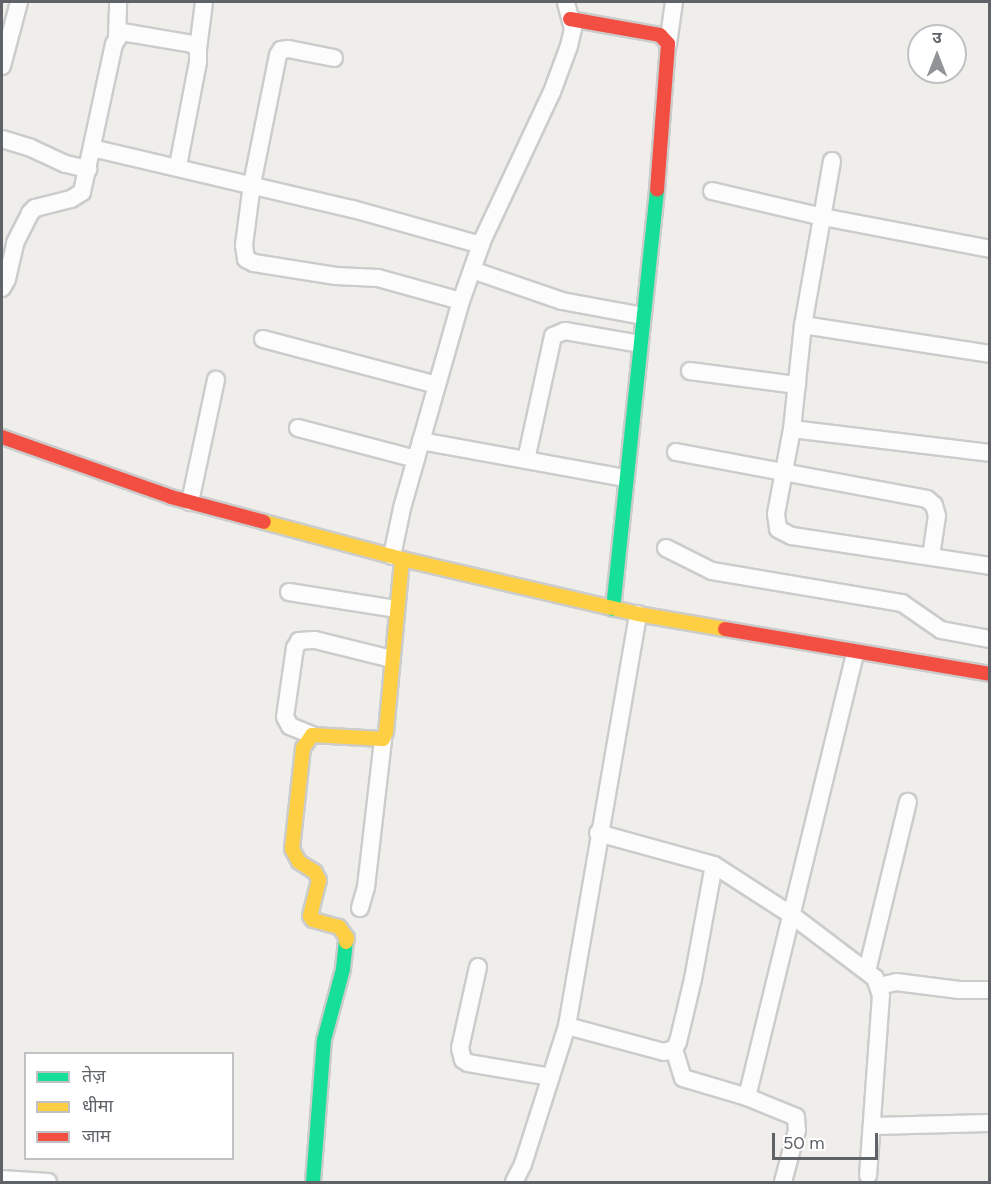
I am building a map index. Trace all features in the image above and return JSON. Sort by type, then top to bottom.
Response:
[{"type":"street","points":[[2,66],[20,2]]},
{"type":"street","points":[[2,288],[15,243],[30,213],[42,205],[78,196],[85,186],[117,36],[118,2]]},
{"type":"street","points":[[178,166],[198,62],[204,2]]},
{"type":"street","points":[[360,908],[366,887],[383,739],[386,732],[396,609],[397,558],[416,459],[460,301],[481,245],[552,92],[569,46],[573,29],[566,2]]},
{"type":"street","points":[[613,609],[625,478],[657,193],[668,44],[674,2]]},
{"type":"street","points":[[570,19],[660,35],[668,44]]},
{"type":"street","points":[[117,36],[129,32],[192,44],[198,49]]},
{"type":"street","points":[[334,58],[288,49],[281,50],[278,55],[252,184],[244,245],[246,259],[254,263],[336,276],[378,278],[460,301]]},
{"type":"street","points":[[2,139],[31,148],[66,164],[88,169]]},
{"type":"street","points":[[92,147],[364,211],[481,245]]},
{"type":"street","points":[[832,161],[803,325],[792,429],[776,514],[778,529],[792,536],[990,566]]},
{"type":"street","points":[[712,191],[823,217],[990,249]]},
{"type":"street","points":[[472,270],[562,301],[643,316]]},
{"type":"street","points":[[803,325],[990,354]]},
{"type":"street","points":[[526,460],[553,336],[565,330],[640,344]]},
{"type":"street","points":[[263,339],[437,385]]},
{"type":"street","points":[[690,371],[797,385]]},
{"type":"street","points":[[190,502],[216,380]]},
{"type":"street","points":[[298,428],[416,459]]},
{"type":"street","points":[[792,429],[990,453]]},
{"type":"street","points":[[2,437],[190,502],[397,558],[638,614],[855,653],[990,674]]},
{"type":"street","points":[[421,441],[625,478]]},
{"type":"street","points":[[676,452],[927,499],[934,505],[937,516],[931,556]]},
{"type":"street","points":[[666,548],[712,571],[902,603],[941,630],[990,639]]},
{"type":"street","points":[[289,592],[396,609]]},
{"type":"street","points":[[514,1182],[523,1164],[567,1026],[598,833],[638,614]]},
{"type":"street","points":[[383,739],[375,741],[322,734],[312,735],[290,726],[285,717],[295,648],[299,641],[315,640],[392,659]]},
{"type":"street","points":[[747,1097],[793,916],[855,653]]},
{"type":"street","points":[[312,735],[303,748],[292,849],[299,862],[315,872],[318,880],[310,915],[313,920],[339,927],[347,938],[343,969],[322,1049],[313,1182]]},
{"type":"street","points":[[867,972],[908,802]]},
{"type":"street","points":[[598,833],[714,865],[793,916],[867,972],[879,986],[873,1126],[868,1176]]},
{"type":"street","points":[[567,1026],[664,1052],[674,1049],[678,1042],[693,979],[714,865]]},
{"type":"street","points":[[478,967],[460,1048],[463,1060],[468,1064],[550,1077]]},
{"type":"street","points":[[879,986],[896,982],[959,990],[990,990]]},
{"type":"street","points":[[674,1049],[683,1078],[747,1097],[796,1117],[797,1130],[783,1182]]},
{"type":"street","points":[[873,1126],[990,1124]]},
{"type":"street","points":[[2,1179],[48,1182]]},
{"type":"traffic: fast","points":[[613,609],[657,190]]},
{"type":"traffic: fast","points":[[313,1182],[324,1040],[343,969],[346,942]]},
{"type":"traffic: slow","points":[[264,522],[402,559],[638,614],[725,629]]},
{"type":"traffic: slow","points":[[346,942],[347,938],[339,927],[313,920],[310,916],[319,880],[315,872],[299,862],[292,849],[303,748],[312,735],[383,739],[386,732],[402,559]]},
{"type":"traffic: jam","points":[[570,19],[660,35],[668,44],[657,190]]},
{"type":"traffic: jam","points":[[2,437],[171,497],[264,522]]},
{"type":"traffic: jam","points":[[725,629],[990,674]]}]
